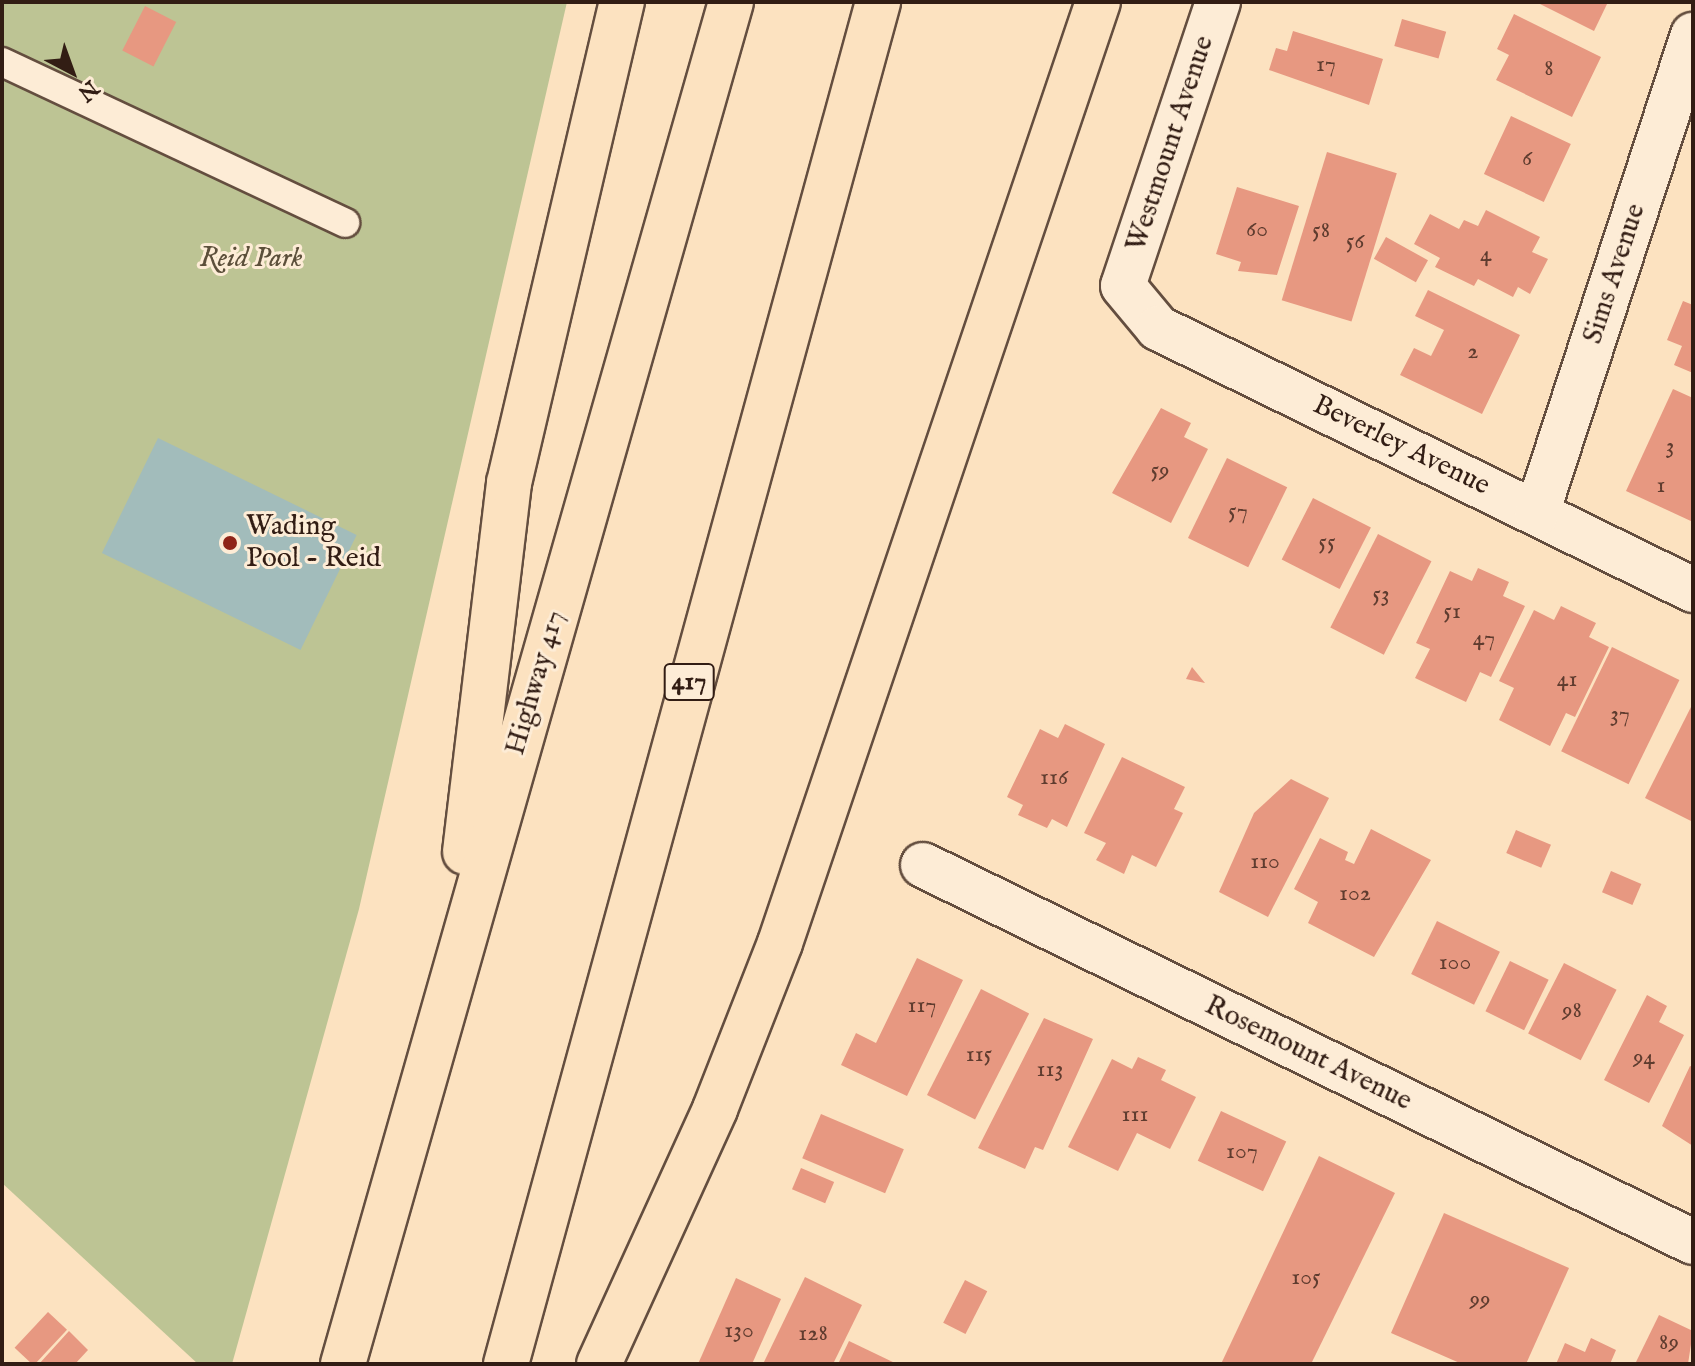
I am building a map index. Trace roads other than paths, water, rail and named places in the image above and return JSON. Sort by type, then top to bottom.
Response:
[{"type":"highway","points":[[449,983],[509,483],[622,2]]},
{"type":"highway","name":"Highway 417","points":[[343,1364],[449,983],[731,2]]},
{"type":"highway","name":"417","points":[[506,1364],[878,2]]},
{"type":"highway","points":[[599,1364],[715,1109],[780,943],[1098,2]]},
{"type":"street","name":"Westmount Avenue","points":[[1123,286],[1218,2]]},
{"type":"street","name":"Sims Avenue","points":[[1537,513],[1693,35]]},
{"type":"street","name":"Beverley Avenue","points":[[1123,286],[1158,328],[1693,590]]},
{"type":"street","name":"Rosemount Avenue","points":[[923,865],[1693,1242]]},
{"type":"lane","points":[[2,62],[345,223]]},
{"type":"water","name":"Wading Pool - Reid","points":[[158,438],[357,535],[301,650],[102,553]]},
{"type":"place","name":"Wading Pool - Reid","points":[[230,543]]},
{"type":"park label","name":"Reid Park","points":[[251,259]]}]
